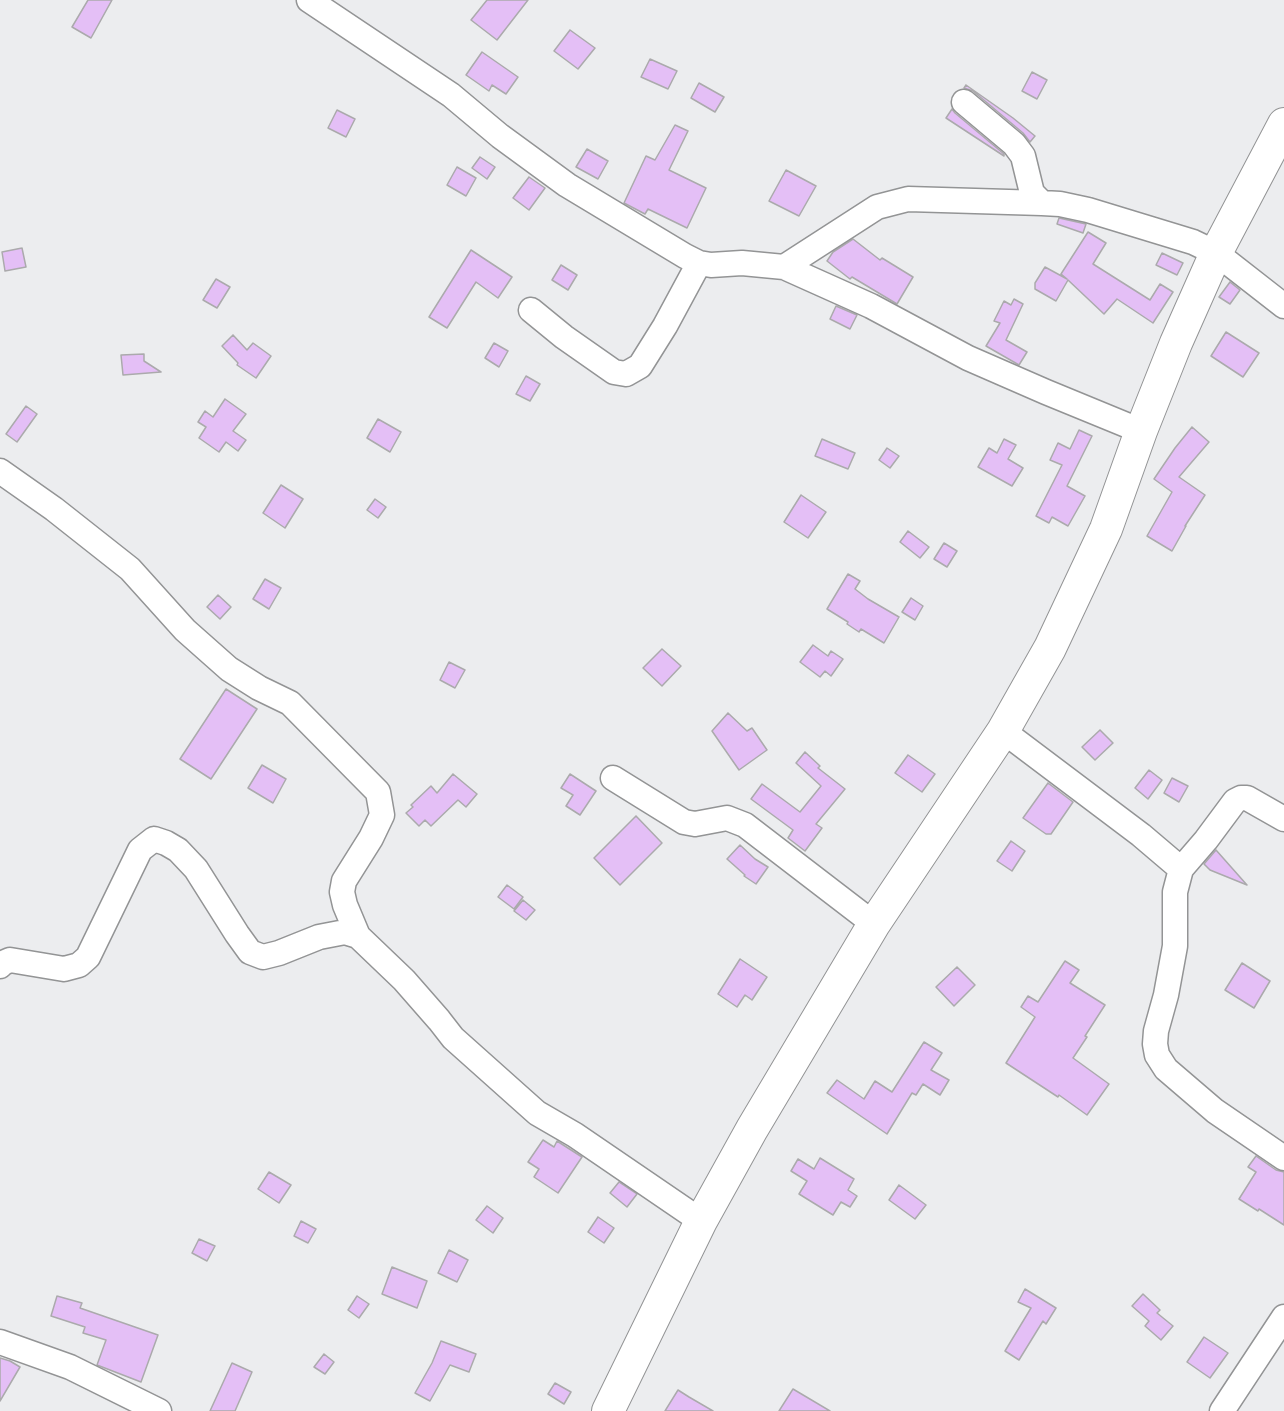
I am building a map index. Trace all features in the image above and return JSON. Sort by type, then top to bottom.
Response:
[{"type":"main road","points":[[608,1411],[701,1221],[752,1129],[874,924],[1003,731],[1050,648],[1106,529],[1176,343],[1216,253],[1284,124]]},
{"type":"street","points":[[309,0],[451,95],[500,136],[567,185],[699,263],[711,265],[742,263],[784,267],[871,306],[968,358],[1141,431]]},
{"type":"street","points":[[964,102],[1014,144],[1023,156],[1032,193],[1042,203]]},
{"type":"street","points":[[784,267],[877,207],[908,200],[1060,204],[1099,213],[1193,242],[1216,253],[1284,306]]},
{"type":"street","points":[[531,310],[614,372],[626,374],[640,366],[665,326],[699,263]]},
{"type":"street","points":[[0,471],[54,509],[130,569],[185,630],[229,669],[259,688],[290,703],[378,792],[382,815],[344,882],[342,891],[358,936],[404,980],[453,1038],[537,1113],[575,1135],[701,1221]]},
{"type":"street","points":[[1003,731],[1141,835],[1181,869]]},
{"type":"street","points":[[613,778],[684,822],[695,824],[727,818],[745,825],[874,924]]},
{"type":"street","points":[[1284,819],[1247,798],[1241,798],[1235,801],[1181,869],[1175,892],[1174,946],[1155,1044],[1157,1055],[1166,1069],[1215,1111],[1284,1158]]},
{"type":"street","points":[[0,966],[10,960],[64,969],[79,965],[88,957],[140,850],[154,839],[178,850],[196,869],[250,952],[263,957],[319,938],[345,932],[358,936]]},
{"type":"street","points":[[1222,1411],[1284,1317]]},
{"type":"street","points":[[0,1342],[70,1367],[159,1411]]},
{"type":"building","points":[[88,0],[112,0],[91,38],[72,27]]},
{"type":"building","points":[[487,0],[528,0],[497,40],[471,20]]},
{"type":"building","points":[[570,30],[595,48],[578,69],[554,51]]},
{"type":"building","points":[[482,52],[518,77],[506,94],[492,85],[489,91],[466,75]]},
{"type":"building","points":[[650,59],[677,71],[668,89],[641,77]]},
{"type":"building","points":[[1032,72],[1047,80],[1037,99],[1022,91]]},
{"type":"building","points":[[699,83],[724,97],[715,112],[691,98]]},
{"type":"building","points":[[966,85],[1035,136],[1030,142],[1023,133],[973,91],[964,88]]},
{"type":"building","points":[[952,109],[1004,154],[1004,156],[946,118]]},
{"type":"building","points":[[337,110],[355,119],[346,137],[328,128]]},
{"type":"building","points":[[675,125],[688,131],[669,170],[706,188],[687,228],[648,209],[645,214],[624,203],[646,156],[655,160]]},
{"type":"building","points":[[587,149],[608,161],[598,179],[576,167]]},
{"type":"building","points":[[480,157],[495,167],[487,179],[472,168]]},
{"type":"building","points":[[457,167],[476,178],[466,196],[447,185]]},
{"type":"building","points":[[786,170],[816,186],[799,216],[769,201]]},
{"type":"building","points":[[529,177],[545,188],[529,210],[513,198]]},
{"type":"building","points":[[1059,218],[1086,224],[1083,233],[1057,224]]},
{"type":"building","points":[[1088,232],[1106,243],[1093,264],[1150,300],[1160,284],[1173,292],[1153,323],[1117,299],[1104,314],[1068,280],[1056,301],[1035,289],[1035,283],[1045,267],[1067,279],[1061,274]]},
{"type":"building","points":[[853,239],[880,260],[882,258],[913,277],[897,304],[852,277],[850,279],[827,261],[833,252]]},
{"type":"building","points":[[22,248],[26,267],[5,271],[2,252]]},
{"type":"building","points":[[471,250],[512,277],[498,298],[476,282],[447,328],[429,317]]},
{"type":"building","points":[[1162,253],[1183,263],[1177,275],[1156,265]]},
{"type":"building","points":[[561,265],[577,275],[568,290],[552,280]]},
{"type":"building","points":[[216,279],[230,287],[217,308],[203,300]]},
{"type":"building","points":[[1230,282],[1240,290],[1230,304],[1219,297]]},
{"type":"building","points":[[1014,299],[1023,304],[1006,340],[1027,352],[1019,365],[986,346],[1000,323],[994,321],[1004,301],[1011,305]]},
{"type":"building","points":[[836,306],[857,315],[850,329],[830,319]]},
{"type":"building","points":[[1226,332],[1259,353],[1243,377],[1211,356]]},
{"type":"building","points":[[233,335],[247,350],[253,343],[271,356],[256,378],[237,365],[238,363],[222,346]]},
{"type":"building","points":[[494,343],[508,351],[499,367],[485,358]]},
{"type":"building","points":[[144,354],[144,361],[161,372],[123,375],[121,355]]},
{"type":"building","points":[[526,376],[540,384],[530,401],[516,394]]},
{"type":"building","points":[[225,399],[246,414],[233,431],[246,440],[238,451],[226,442],[219,452],[199,438],[206,427],[198,422],[205,411],[213,417]]},
{"type":"building","points":[[26,406],[37,414],[17,442],[6,434]]},
{"type":"building","points":[[378,419],[401,432],[390,452],[367,438]]},
{"type":"building","points":[[1192,427],[1209,442],[1179,477],[1205,495],[1172,551],[1147,536],[1172,492],[1154,479]]},
{"type":"building","points":[[1079,430],[1092,436],[1067,486],[1085,496],[1068,526],[1052,517],[1049,523],[1036,516],[1062,465],[1050,460],[1058,443],[1070,449]]},
{"type":"building","points":[[822,439],[855,453],[848,469],[815,456]]},
{"type":"building","points":[[1004,439],[1016,445],[1008,459],[1023,468],[1012,486],[978,467],[989,448],[997,453]]},
{"type":"building","points":[[887,448],[899,456],[890,468],[879,460]]},
{"type":"building","points":[[281,485],[303,499],[285,528],[263,513]]},
{"type":"building","points":[[801,495],[826,512],[808,538],[784,522]]},
{"type":"building","points":[[375,499],[386,507],[378,518],[367,510]]},
{"type":"building","points":[[908,531],[929,547],[920,558],[900,542]]},
{"type":"building","points":[[944,543],[957,551],[947,567],[934,559]]},
{"type":"building","points":[[848,574],[860,581],[855,589],[899,617],[884,643],[861,629],[859,632],[827,609]]},
{"type":"building","points":[[265,579],[281,588],[269,609],[253,599]]},
{"type":"building","points":[[218,595],[231,607],[220,619],[207,607]]},
{"type":"building","points":[[911,598],[923,606],[915,620],[902,612]]},
{"type":"building","points":[[813,645],[828,656],[831,651],[843,659],[831,676],[825,671],[820,677],[800,662]]},
{"type":"building","points":[[662,649],[681,666],[662,686],[643,668]]},
{"type":"building","points":[[449,662],[465,670],[455,688],[440,680]]},
{"type":"building","points":[[226,689],[257,709],[211,779],[180,759]]},
{"type":"building","points":[[728,713],[747,731],[752,728],[767,750],[739,770],[712,731]]},
{"type":"building","points":[[1100,730],[1113,743],[1095,760],[1082,747]]},
{"type":"building","points":[[805,752],[820,766],[818,768],[845,789],[816,824],[822,828],[805,851],[788,838],[793,830],[751,799],[762,784],[800,812],[821,786],[796,763]]},
{"type":"building","points":[[908,755],[935,774],[922,792],[895,773]]},
{"type":"building","points":[[262,765],[286,779],[273,803],[248,788]]},
{"type":"building","points":[[1149,770],[1162,780],[1148,799],[1135,788]]},
{"type":"building","points":[[453,774],[477,794],[466,807],[458,800],[431,826],[425,820],[419,826],[406,813],[413,807],[411,805],[431,786],[437,793]]},
{"type":"building","points":[[570,774],[596,791],[580,815],[566,806],[573,795],[561,788]]},
{"type":"building","points":[[1172,778],[1188,786],[1179,802],[1164,793]]},
{"type":"building","points":[[1048,783],[1073,802],[1051,834],[1046,834],[1023,818]]},
{"type":"building","points":[[636,816],[662,843],[620,885],[594,858]]},
{"type":"building","points":[[1011,841],[1025,851],[1012,871],[997,861]]},
{"type":"building","points":[[740,845],[768,867],[756,884],[727,859]]},
{"type":"building","points":[[1216,850],[1247,885],[1210,870],[1204,864]]},
{"type":"building","points":[[507,885],[523,897],[514,909],[498,897]]},
{"type":"building","points":[[523,900],[535,910],[526,920],[514,911]]},
{"type":"building","points":[[740,959],[767,977],[752,1000],[745,995],[737,1007],[718,994]]},
{"type":"building","points":[[1065,961],[1079,970],[1070,983],[1105,1005],[1073,1058],[1109,1084],[1087,1115],[1006,1063],[1035,1017],[1021,1007],[1028,996],[1038,1002]]},
{"type":"building","points":[[1242,963],[1270,981],[1254,1008],[1225,990]]},
{"type":"building","points":[[957,967],[975,985],[954,1006],[936,987]]},
{"type":"building","points":[[924,1042],[942,1053],[931,1070],[949,1080],[940,1095],[923,1084],[916,1095],[912,1093],[887,1134],[827,1093],[837,1080],[864,1099],[875,1081],[892,1092]]},
{"type":"building","points":[[543,1140],[554,1147],[557,1141],[582,1157],[558,1193],[534,1177],[539,1169],[528,1162]]},
{"type":"building","points":[[1256,1156],[1276,1170],[1284,1172],[1284,1225],[1239,1199],[1256,1172],[1248,1167]]},
{"type":"building","points":[[820,1158],[854,1179],[848,1190],[857,1196],[850,1207],[841,1202],[833,1215],[799,1194],[807,1181],[791,1171],[798,1159],[814,1169]]},
{"type":"building","points":[[269,1172],[291,1185],[279,1203],[258,1189]]},
{"type":"building","points":[[619,1182],[637,1194],[627,1207],[610,1193]]},
{"type":"building","points":[[899,1185],[926,1205],[915,1219],[889,1200]]},
{"type":"building","points":[[487,1206],[503,1218],[493,1233],[476,1220]]},
{"type":"building","points":[[598,1217],[614,1228],[604,1243],[588,1232]]},
{"type":"building","points":[[301,1221],[316,1229],[308,1243],[294,1236]]},
{"type":"building","points":[[199,1239],[215,1246],[207,1261],[192,1253]]},
{"type":"building","points":[[449,1250],[468,1260],[457,1282],[438,1273]]},
{"type":"building","points":[[392,1267],[427,1281],[417,1308],[382,1294]]},
{"type":"building","points":[[1025,1289],[1056,1308],[1046,1324],[1043,1321],[1019,1360],[1005,1351],[1031,1308],[1018,1302]]},
{"type":"building","points":[[1143,1294],[1160,1310],[1157,1313],[1173,1326],[1161,1340],[1145,1326],[1149,1321],[1132,1306]]},
{"type":"building","points":[[57,1296],[82,1303],[80,1308],[158,1335],[141,1382],[97,1365],[106,1340],[83,1333],[85,1327],[51,1316]]},
{"type":"building","points":[[357,1296],[369,1304],[359,1318],[348,1310]]},
{"type":"building","points":[[1204,1337],[1228,1353],[1210,1378],[1187,1362]]},
{"type":"building","points":[[441,1341],[476,1354],[469,1372],[450,1365],[430,1401],[415,1393]]},
{"type":"building","points":[[324,1354],[334,1362],[325,1374],[314,1367]]},
{"type":"building","points":[[0,1358],[20,1367],[0,1401]]},
{"type":"building","points":[[232,1363],[252,1372],[235,1411],[210,1411]]},
{"type":"building","points":[[555,1383],[571,1392],[564,1404],[548,1394]]},
{"type":"building","points":[[793,1389],[830,1411],[779,1411]]},
{"type":"building","points":[[678,1390],[689,1397],[713,1411],[665,1411]]}]
